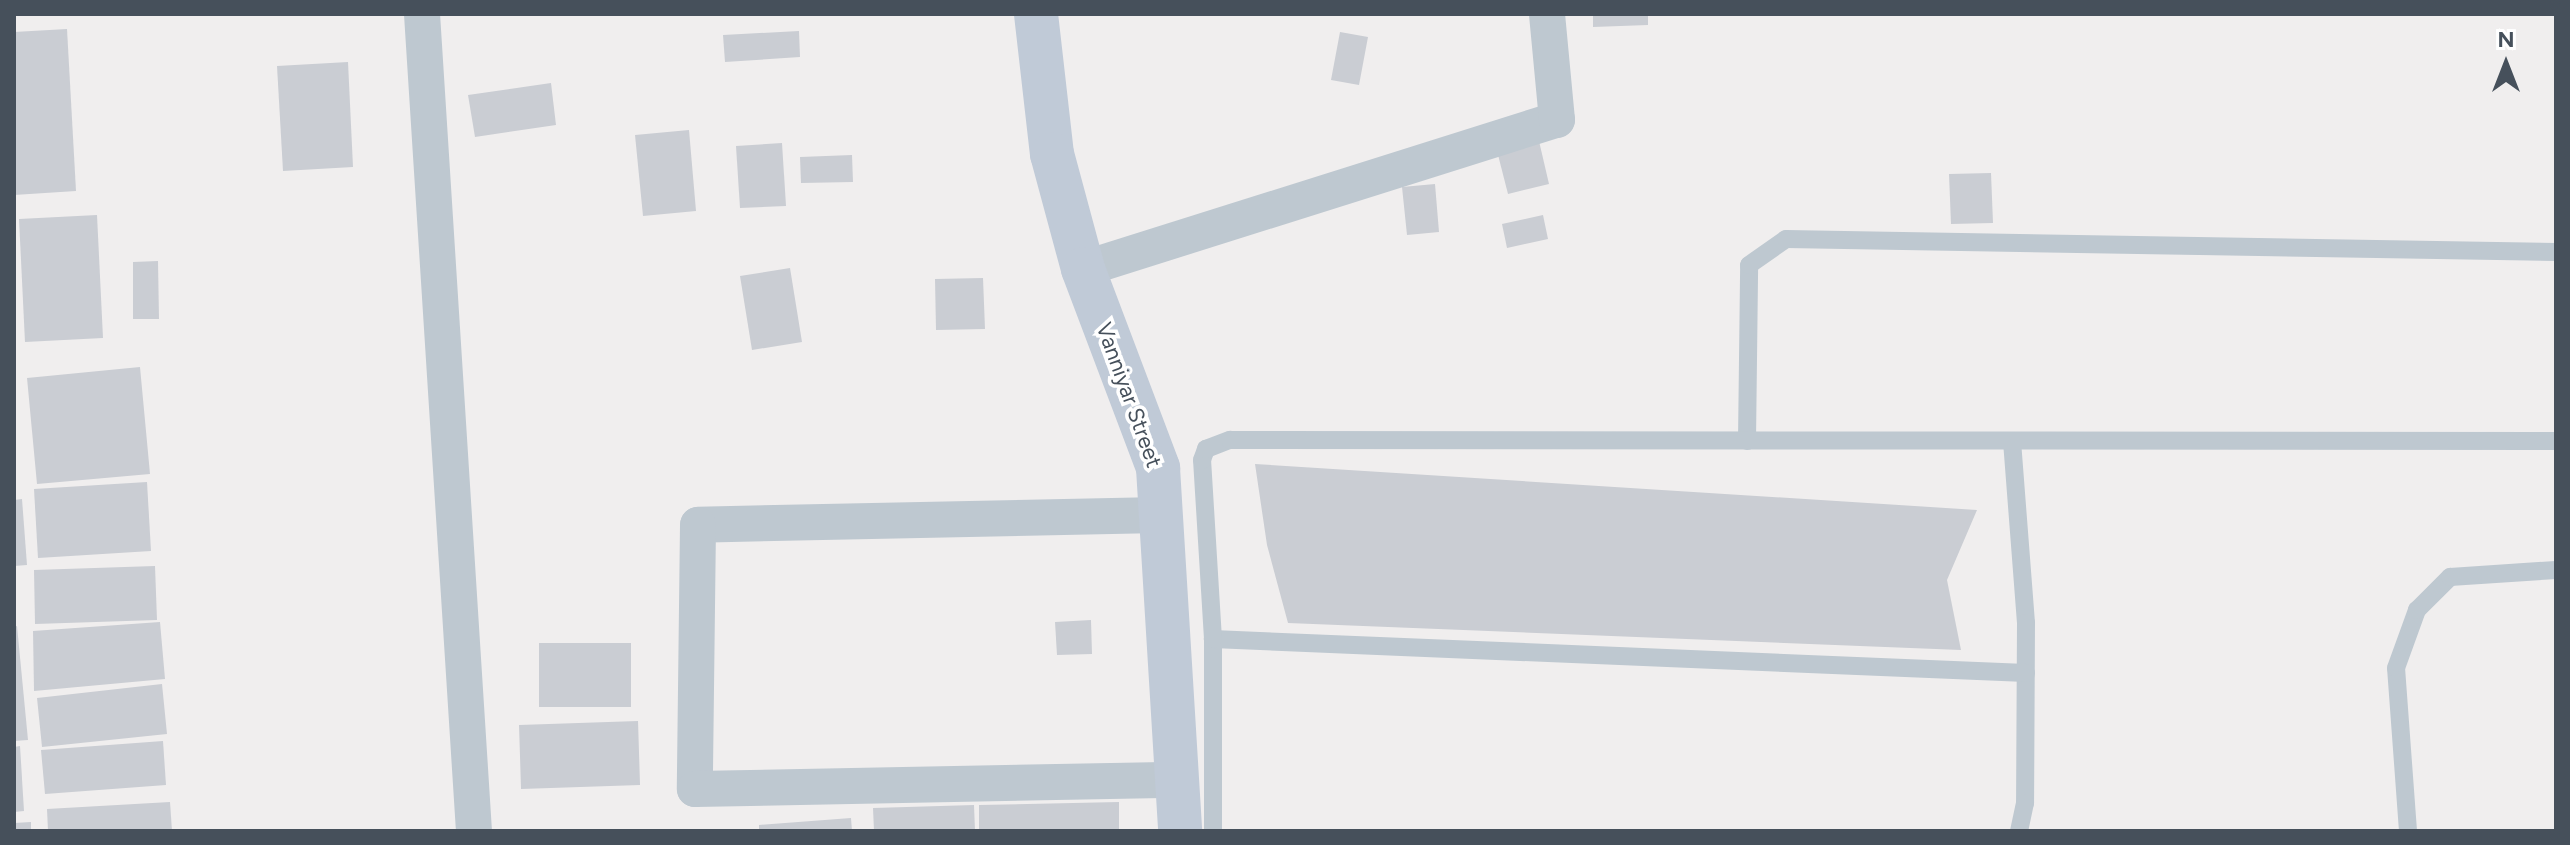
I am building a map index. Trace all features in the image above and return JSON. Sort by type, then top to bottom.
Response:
[{"type":"main road","name":"Vanniyar Street","points":[[1036,14],[1052,154],[1083,269],[1158,468],[1180,831]]},
{"type":"street","points":[[422,14],[474,831]]},
{"type":"street","points":[[1083,269],[1557,120],[1547,14]]},
{"type":"street","points":[[1160,515],[698,525],[695,789],[1177,780]]},
{"type":"lane","points":[[1747,441],[1749,265],[1786,239],[2556,252]]},
{"type":"lane","points":[[2012,441],[2026,673],[2025,803],[2019,831]]},
{"type":"lane","points":[[1213,831],[1213,639],[1202,460],[1206,449],[1217,442],[2556,441]]},
{"type":"lane","points":[[2408,831],[2396,668],[2417,610],[2450,577],[2556,570]]},
{"type":"lane","points":[[1213,639],[2026,673]]},
{"type":"building","points":[[1593,14],[1648,14],[1648,25],[1593,27]]},
{"type":"building","points":[[67,29],[76,191],[14,195],[14,32]]},
{"type":"building","points":[[799,31],[800,57],[725,62],[723,35]]},
{"type":"building","points":[[1340,32],[1368,37],[1359,85],[1331,80]]},
{"type":"building","points":[[348,62],[353,167],[283,171],[277,66]]},
{"type":"building","points":[[551,83],[556,125],[475,137],[468,95]]},
{"type":"building","points":[[689,130],[696,211],[643,216],[635,135]]},
{"type":"building","points":[[1539,141],[1549,184],[1508,194],[1497,151]]},
{"type":"building","points":[[782,143],[786,206],[740,208],[736,146]]},
{"type":"building","points":[[852,155],[853,182],[801,183],[800,157]]},
{"type":"building","points":[[1991,173],[1993,223],[1951,224],[1949,174]]},
{"type":"building","points":[[1435,184],[1439,232],[1407,235],[1402,187]]},
{"type":"building","points":[[97,215],[103,338],[25,342],[19,219]]},
{"type":"building","points":[[1543,215],[1548,239],[1507,248],[1502,224]]},
{"type":"building","points":[[158,261],[159,319],[133,319],[133,262]]},
{"type":"building","points":[[790,268],[802,342],[752,350],[740,276]]},
{"type":"building","points":[[983,278],[985,329],[936,330],[935,279]]},
{"type":"building","points":[[140,367],[150,474],[37,484],[27,378]]},
{"type":"building","points":[[1255,464],[1977,510],[1947,580],[1961,650],[1288,623],[1267,545]]},
{"type":"building","points":[[147,482],[151,551],[38,558],[34,489]]},
{"type":"building","points":[[22,499],[27,565],[14,566],[14,500]]},
{"type":"building","points":[[155,566],[157,620],[35,624],[34,570]]},
{"type":"building","points":[[1091,620],[1092,654],[1057,655],[1055,622]]},
{"type":"building","points":[[160,622],[165,679],[34,691],[33,631]]},
{"type":"building","points":[[17,626],[28,740],[14,741],[14,627]]},
{"type":"building","points":[[539,643],[631,643],[631,707],[539,707]]},
{"type":"building","points":[[162,684],[167,734],[42,747],[37,698]]},
{"type":"building","points":[[638,721],[640,785],[521,789],[519,725]]},
{"type":"building","points":[[163,741],[166,785],[45,794],[41,750]]},
{"type":"building","points":[[20,746],[24,811],[14,812],[14,747]]},
{"type":"building","points":[[170,802],[172,831],[48,831],[47,809]]},
{"type":"building","points":[[1119,802],[1119,831],[979,831],[979,805]]},
{"type":"building","points":[[974,805],[975,831],[874,831],[873,808]]},
{"type":"building","points":[[851,818],[852,831],[759,831],[759,825]]},
{"type":"building","points":[[31,822],[31,831],[14,831],[14,823]]}]
